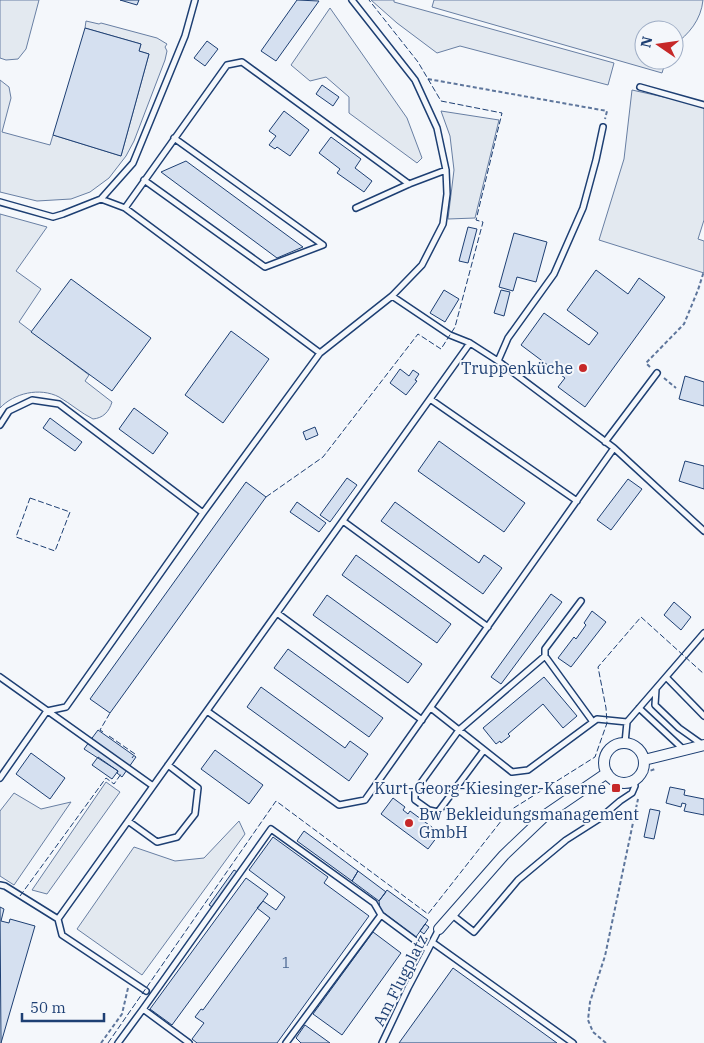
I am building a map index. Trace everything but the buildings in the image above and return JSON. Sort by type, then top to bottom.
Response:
[{"type":"street","points":[[625,743],[637,748],[644,760],[642,772],[634,783],[616,781],[607,773],[606,756],[614,747],[625,743]]},
{"type":"street","points":[[644,760],[704,745]]},
{"type":"street","points":[[439,929],[504,855],[547,814],[607,773]]},
{"type":"lane","points":[[0,202],[53,216],[102,199],[133,162],[185,36],[196,0]]},
{"type":"lane","points":[[0,778],[47,711],[66,707],[320,353],[392,296],[422,265],[444,224],[447,194],[446,170],[437,128],[415,80],[352,0]]},
{"type":"lane","points":[[125,208],[227,65],[242,62],[409,184]]},
{"type":"lane","points":[[640,87],[704,105]]},
{"type":"lane","points":[[498,361],[508,338],[554,274],[583,208],[603,127]]},
{"type":"lane","points":[[144,180],[265,267],[323,245],[174,138]]},
{"type":"lane","points":[[356,208],[446,170]]},
{"type":"lane","points":[[102,199],[125,208],[320,353]]},
{"type":"lane","points":[[392,296],[450,335],[470,343],[498,361],[614,448],[704,531]]},
{"type":"lane","points":[[58,919],[470,343]]},
{"type":"lane","points":[[605,442],[657,373]]},
{"type":"lane","points":[[0,425],[9,411],[32,400],[59,404],[203,514]]},
{"type":"lane","points":[[430,400],[577,501]]},
{"type":"lane","points":[[207,711],[339,805],[365,800],[614,448]]},
{"type":"lane","points":[[343,521],[488,627]]},
{"type":"lane","points":[[581,601],[545,649],[545,656],[592,722]]},
{"type":"lane","points":[[277,613],[422,720]]},
{"type":"lane","points":[[625,743],[627,722],[704,633]]},
{"type":"lane","points":[[484,750],[438,812],[429,810],[415,800],[415,792],[459,730],[545,656]]},
{"type":"lane","points":[[666,676],[704,716]]},
{"type":"lane","points":[[0,677],[153,786]]},
{"type":"lane","points":[[656,689],[655,705],[679,728],[704,745]]},
{"type":"lane","points":[[430,708],[512,772],[528,770],[597,719],[627,722]]},
{"type":"lane","points":[[639,708],[684,750]]},
{"type":"lane","points":[[128,821],[157,842],[177,837],[196,814],[198,788],[168,765]]},
{"type":"lane","points":[[451,914],[474,932],[518,880],[566,840],[600,819],[632,793],[634,783]]},
{"type":"lane","points":[[118,1043],[271,829],[374,904],[380,915],[428,950]]},
{"type":"lane","points":[[0,885],[6,886],[58,919],[62,935],[146,991]]},
{"type":"lane","points":[[286,1043],[380,915]]},
{"type":"lane","name":"Am Flugplatz","points":[[382,1043],[439,929]]},
{"type":"lane","points":[[432,942],[573,1043]]},
{"type":"lane","points":[[143,1009],[189,1043]]},
{"type":"path","points":[[428,79],[607,111],[603,127]]},
{"type":"path","points":[[676,388],[646,363],[684,324],[704,271]]},
{"type":"path","points":[[606,1043],[593,1032],[588,1020],[590,1002],[605,956],[639,801],[634,783],[647,772],[660,767]]},
{"type":"path","points":[[101,1043],[122,1014],[130,980]]},
{"type":"shaded area","points":[[0,0],[39,0],[26,49],[18,59],[6,60],[0,58]]},
{"type":"shaded area","points":[[371,0],[394,0],[394,2],[614,63],[608,85],[460,46],[437,53],[397,23]]},
{"type":"shaded area","points":[[434,0],[703,0],[697,20],[684,37],[684,20],[634,20],[634,65],[432,7]]},
{"type":"shaded area","points":[[330,8],[407,118],[422,158],[417,163],[349,113],[349,97],[326,77],[310,81],[291,65]]},
{"type":"shaded area","points":[[86,21],[101,23],[157,38],[167,44],[165,47],[167,51],[165,60],[134,141],[126,156],[109,178],[90,192],[71,199],[37,201],[0,192],[0,80],[9,87],[11,98],[2,132],[50,145],[53,135],[121,156],[149,54],[139,51],[141,44],[85,28]]},
{"type":"shaded area","points":[[652,70],[663,70],[662,73]]},
{"type":"shaded area","points":[[632,90],[704,106],[704,220],[698,239],[704,241],[704,273],[599,240],[624,159]]},
{"type":"shaded area","points":[[441,111],[499,120],[475,218],[448,219],[454,170],[450,136]]},
{"type":"shaded area","points":[[0,214],[47,227],[16,271],[41,289],[19,322],[89,375],[85,381],[112,402],[103,416],[93,419],[59,397],[44,392],[20,395],[0,408]]},
{"type":"shaded area","points":[[106,782],[120,792],[47,894],[32,890]]},
{"type":"shaded area","points":[[14,793],[41,809],[71,802],[14,885],[0,876],[0,811]]},
{"type":"shaded area","points":[[239,821],[245,834],[142,975],[77,929],[134,847],[175,861],[204,858]]},
{"type":"fence","points":[[266,497],[323,457],[418,334],[441,349],[455,327],[483,222],[476,220],[502,113],[441,101],[418,62],[369,0]]},
{"type":"fence","points":[[30,498],[70,512],[55,551],[16,537],[30,498]]},
{"type":"fence","points":[[108,1043],[276,801],[428,914],[509,811],[595,757],[607,723],[598,667],[641,617],[704,674]]},
{"type":"fence","points":[[103,732],[100,730],[110,713]]},
{"type":"fence","points":[[109,736],[135,754],[132,758]]},
{"type":"fence","points":[[20,896],[106,778],[114,784],[121,774]]},
{"type":"place","name":"Truppenküche","points":[[583,368]]},
{"type":"place","name":"Kurt-Georg-Kiesinger-Kaserne","points":[[616,788]]},
{"type":"place","name":"Bw Bekleidungsmanagement GmbH","points":[[409,823]]}]
